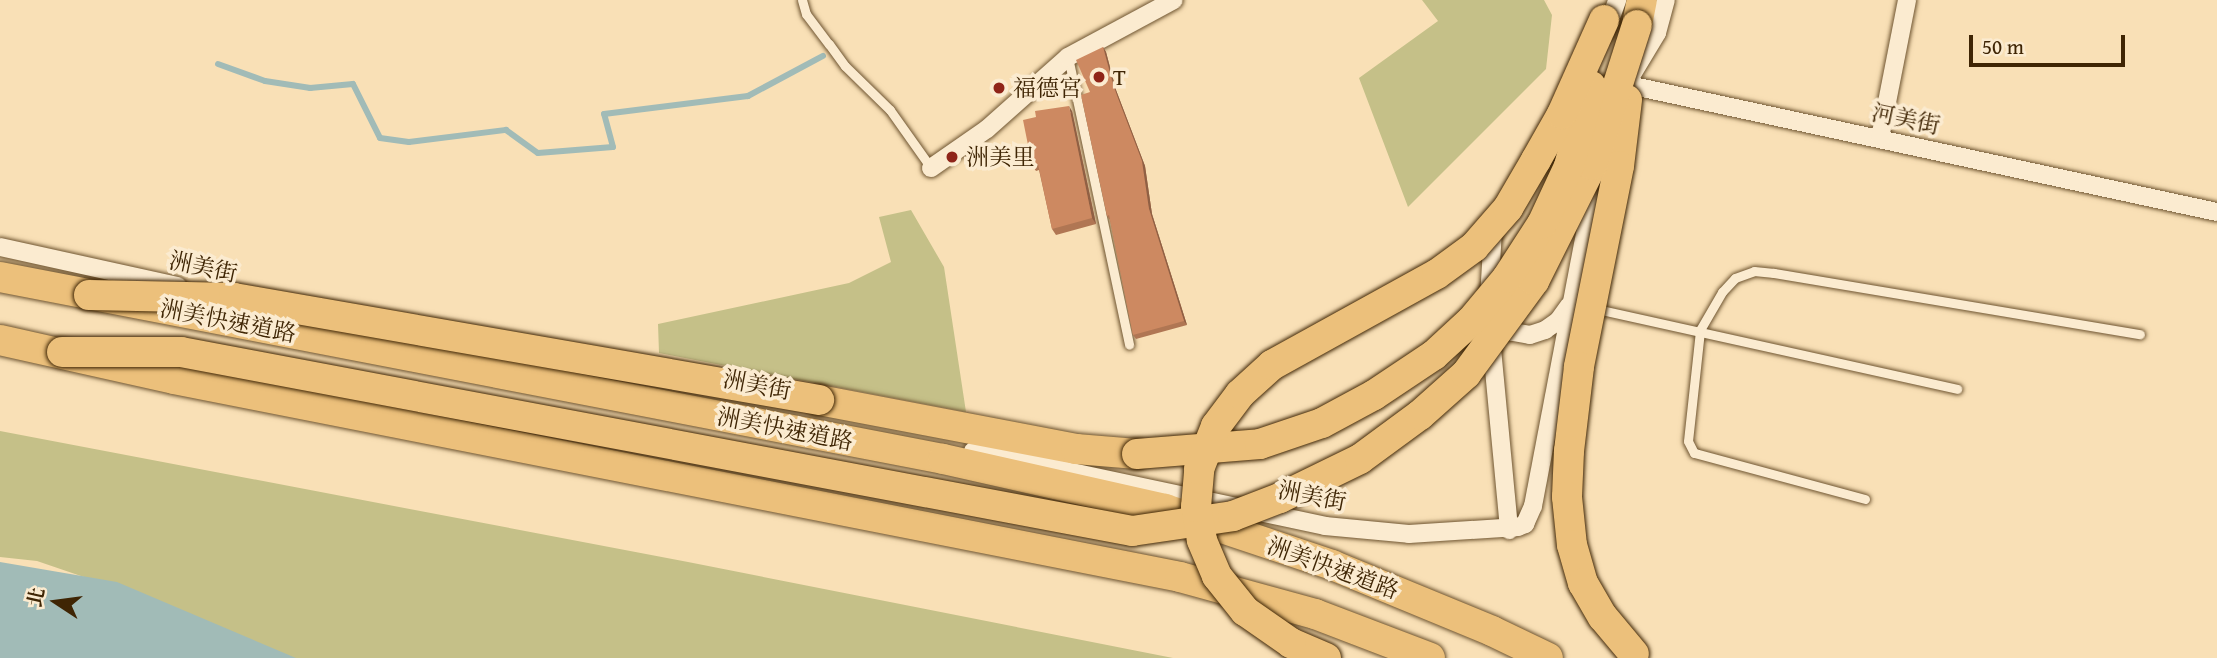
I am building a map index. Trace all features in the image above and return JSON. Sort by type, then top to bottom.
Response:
[{"type":"highway","points":[[89,295],[234,298],[700,378],[1076,449],[1138,454],[1260,444],[1322,423],[1394,382],[1434,355],[1471,321],[1507,278],[1542,224],[1569,166],[1595,73],[1609,7]]},
{"type":"highway","points":[[1326,658],[1291,643],[1245,611],[1217,576],[1202,540],[1196,507],[1199,469],[1216,426],[1240,394],[1272,365],[1437,274],[1474,247],[1508,208],[1562,114],[1609,7]]},
{"type":"highway","points":[[62,352],[181,352],[1132,531],[1233,516],[1280,498],[1360,458],[1420,415],[1466,374],[1534,281],[1592,165],[1639,12]]},
{"type":"highway","points":[[1639,12],[1619,166],[1579,367],[1569,451],[1567,497],[1572,545],[1583,583],[1603,617],[1639,658]]},
{"type":"highway","name":"洲美快速道路","points":[[0,277],[943,459],[1165,509],[1332,565],[1492,631],[1548,658]]},
{"type":"highway","points":[[0,340],[174,379],[1180,577],[1315,614],[1430,658]]},
{"type":"street","points":[[931,168],[986,129],[1068,57],[1174,0]]},
{"type":"street","points":[[1609,7],[1605,35],[1584,76],[1510,175],[1498,206],[1491,239],[1489,310],[1509,530],[1525,524],[1533,506],[1603,139],[1626,84],[1657,33],[1666,0]]},
{"type":"street","points":[[1880,138],[1907,0]]},
{"type":"street","name":"河美街","points":[[1584,76],[2216,211]]},
{"type":"street","name":"洲美街","points":[[0,247],[628,385],[1032,463],[1325,526],[1409,534],[1509,530]]},
{"type":"street","points":[[1489,310],[1498,323],[1513,332],[1530,335],[1545,330],[1558,321],[1571,303]]},
{"type":"lane","points":[[802,0],[806,14],[837,55],[890,110],[931,168]]},
{"type":"lane","points":[[1068,57],[1129,345]]},
{"type":"lane","points":[[1865,499],[1694,453],[1688,442],[1700,330],[1722,292],[1735,278],[1754,271],[2140,334]]},
{"type":"lane","points":[[1571,303],[1957,389]]},
{"type":"shaded area","points":[[1422,0],[1544,0],[1552,15],[1546,69],[1408,207],[1359,78],[1438,21]]},
{"type":"shaded area","points":[[911,210],[944,267],[966,412],[659,353],[658,324],[849,283],[891,262],[879,217]]},
{"type":"shaded area","points":[[0,431],[688,562],[1173,658],[259,658],[119,589],[37,561],[0,557]]},
{"type":"water","points":[[0,562],[117,582],[296,658],[0,658]]},
{"type":"building","points":[[1103,47],[1113,85],[1142,161],[1149,209],[1184,321],[1133,335],[1081,95],[1090,92],[1076,60]]},
{"type":"building","points":[[1069,106],[1092,218],[1052,229],[1038,164],[1032,165],[1023,120],[1036,117],[1035,111]]},
{"type":"waterway","points":[[218,64],[265,81],[310,88],[353,84],[380,138],[409,142],[506,130],[538,153],[613,147],[604,114],[748,96],[823,56]]},
{"type":"place","name":"T","points":[[1099,77]]},
{"type":"place","name":"福德宮","points":[[999,88]]},
{"type":"place","name":"洲美里","points":[[952,157]]}]
